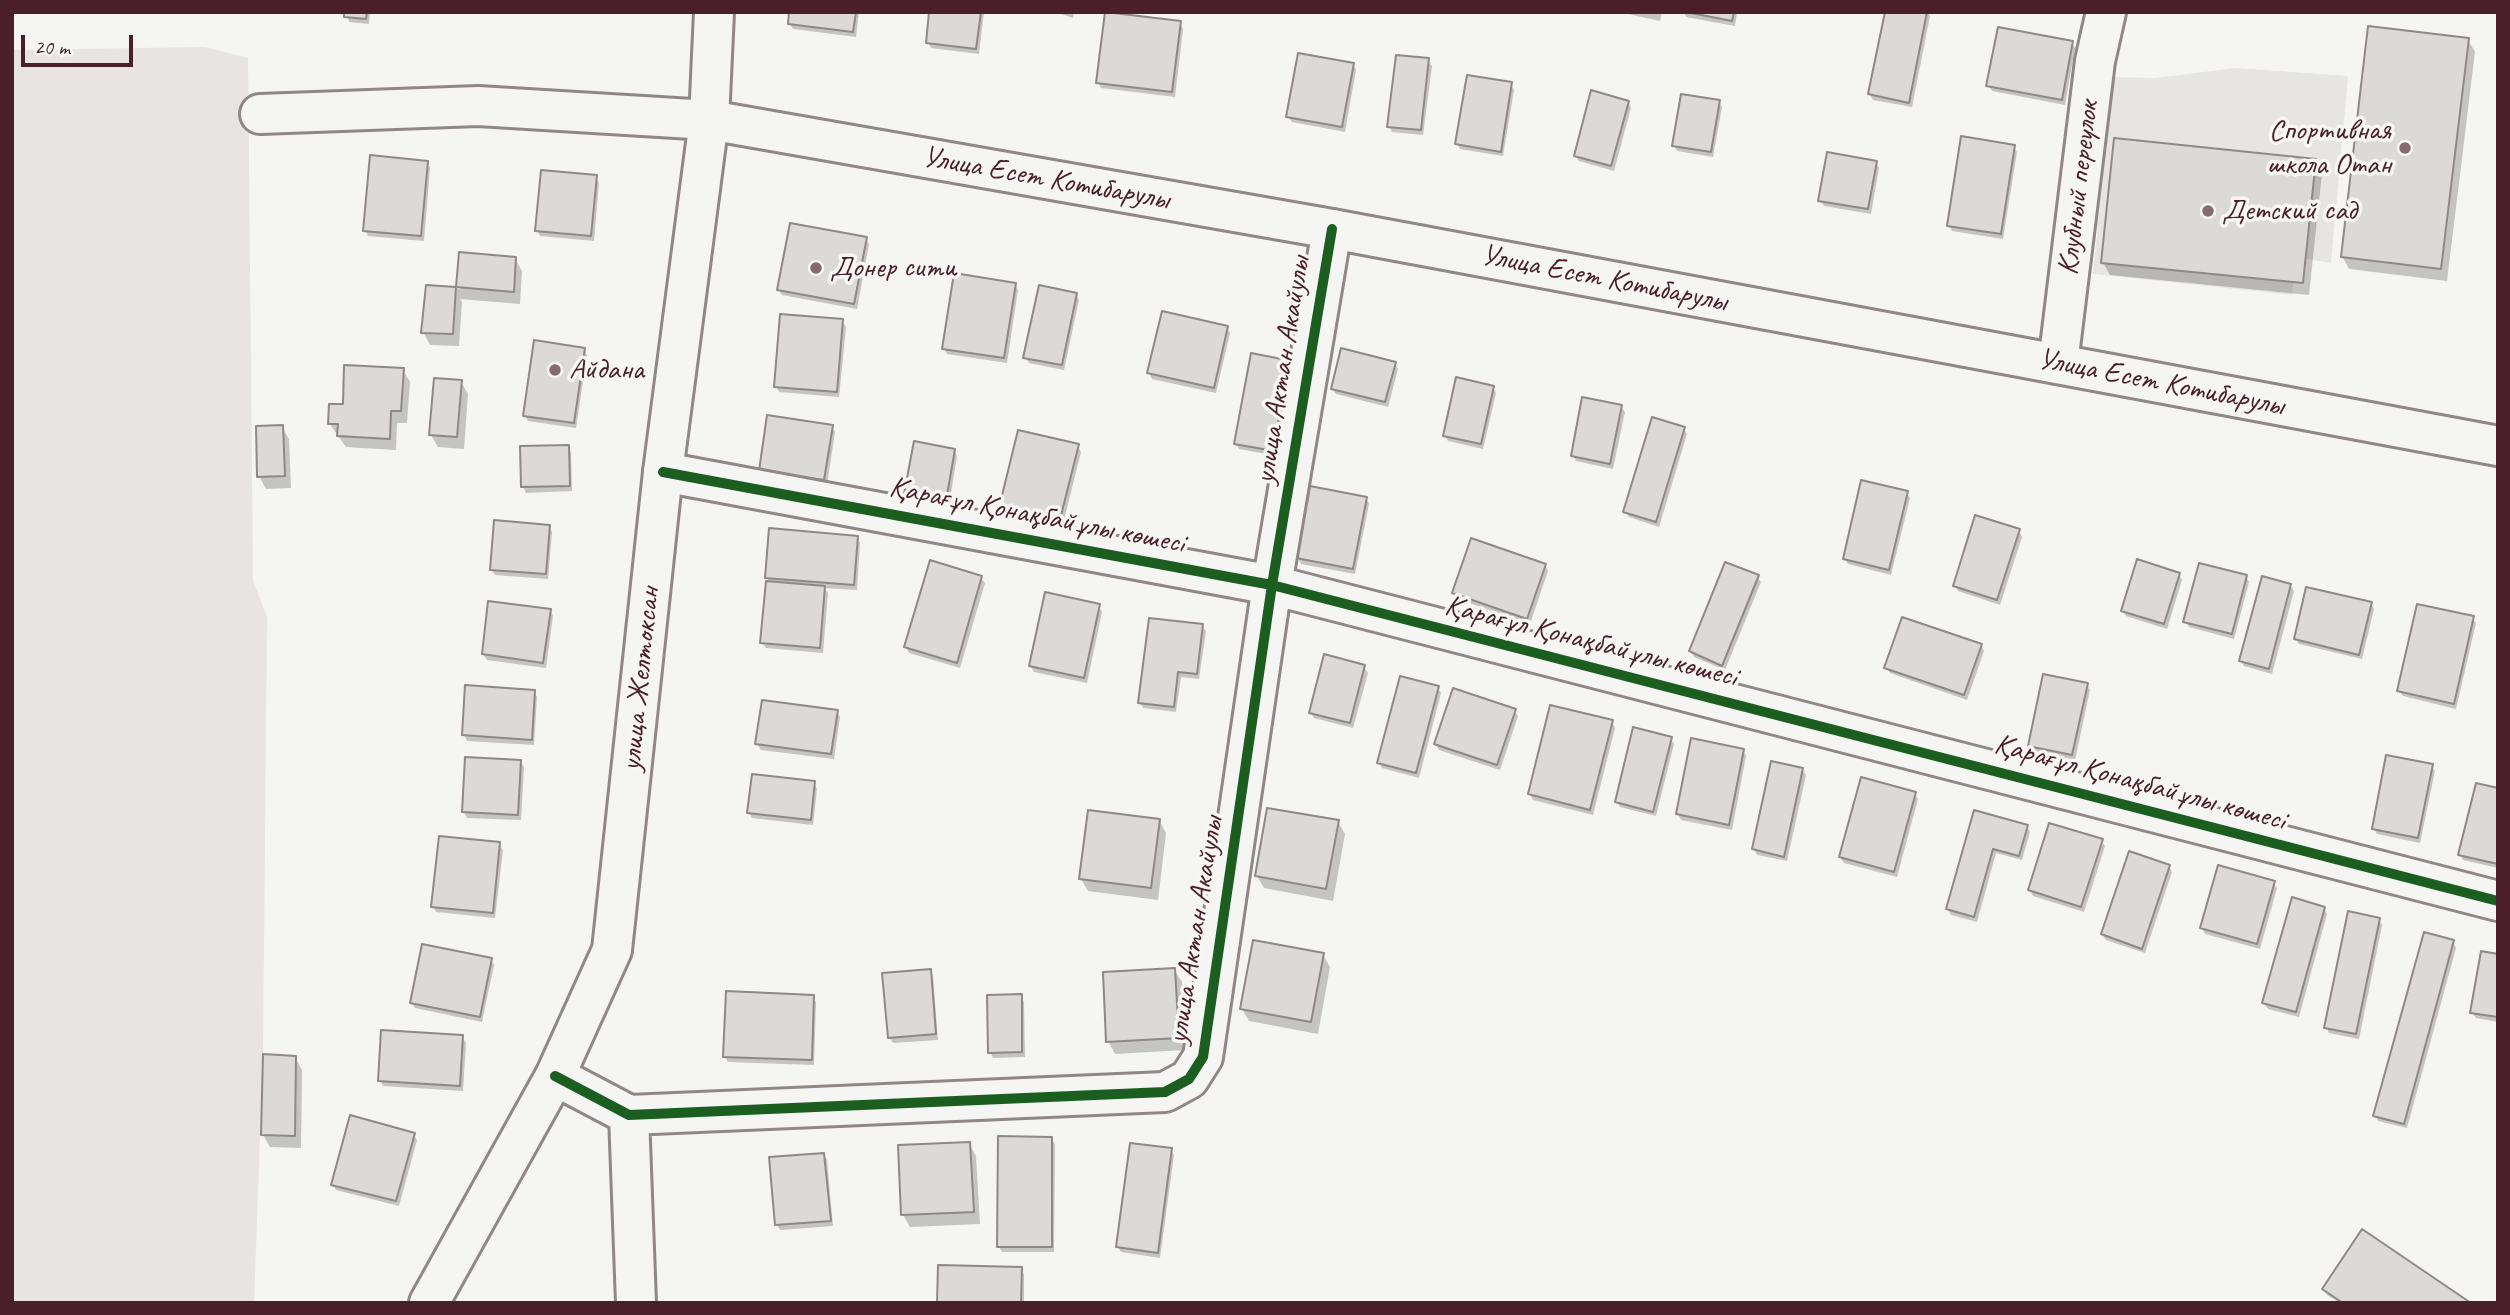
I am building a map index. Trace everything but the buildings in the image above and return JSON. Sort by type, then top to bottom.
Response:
[{"type":"street","name":"улица Желтоксан","points":[[429,1303],[555,1076],[612,950],[663,472],[709,120],[714,12]]},
{"type":"street","name":"Клубный переулок","points":[[2058,364],[2095,61],[2106,12]]},
{"type":"street","name":"Улица Есет Котибарулы","points":[[260,114],[478,106],[709,120],[1332,229],[2498,446]]},
{"type":"street","name":"улица Актан Акайулы","points":[[629,1115],[1165,1092],[1189,1079],[1203,1057],[1272,585],[1332,229]]},
{"type":"street","name":"Қарағұл Қонақбайұлы көшесі","points":[[663,472],[1272,585],[2498,901]]},
{"type":"street","points":[[555,1076],[629,1115],[636,1303]]},
{"type":"shaded area","points":[[205,47],[248,58],[253,581],[267,617],[263,1054],[254,1303],[12,1303],[12,50]]},
{"type":"shaded area","points":[[2236,68],[2348,76],[2331,263],[2296,257],[2292,295],[2093,274],[2113,77],[2155,78]]},
{"type":"cycle path","points":[[555,1076],[629,1115],[1165,1092],[1189,1079],[1203,1057],[1272,585],[1332,229]]},
{"type":"cycle path","points":[[663,472],[1272,585],[2498,901]]},
{"type":"place","name":"Спортивная школа Отан","points":[[2405,148]]},
{"type":"place","name":"Детский сад","points":[[2208,211]]},
{"type":"place","name":"Донер сити","points":[[816,268]]},
{"type":"place","name":"Айдана","points":[[555,370]]}]
